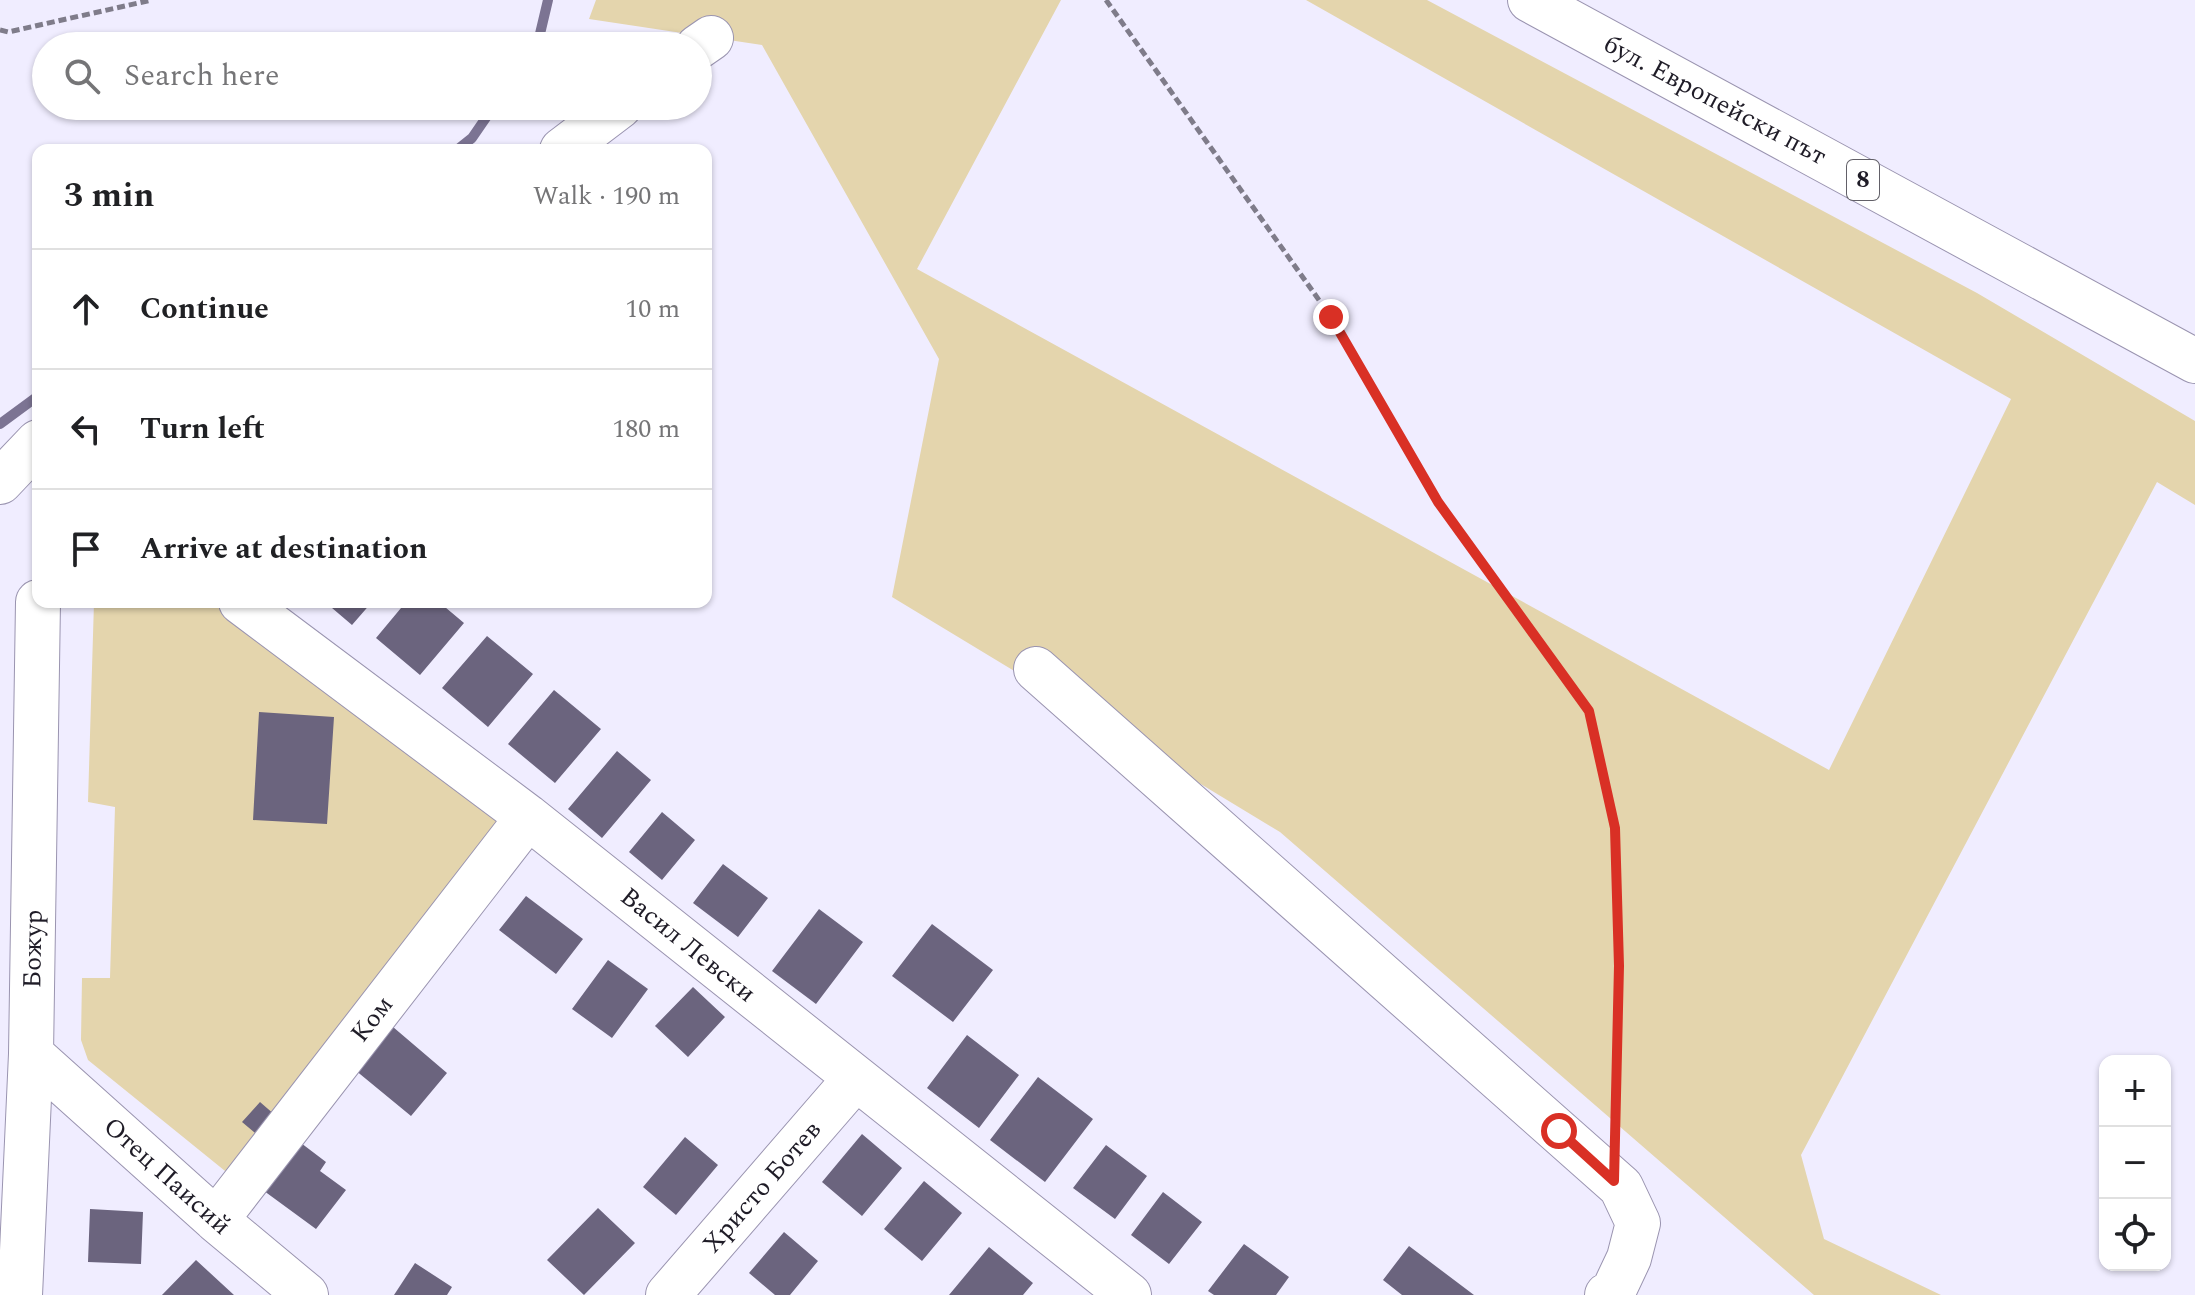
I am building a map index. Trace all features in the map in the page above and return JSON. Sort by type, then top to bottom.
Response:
[{"type":"street","name":"бул. Европейски път","points":[[1530,0],[2195,361]]},
{"type":"street","points":[[570,144],[602,120]]},
{"type":"street","points":[[0,482],[32,448]]},
{"type":"street","points":[[0,499],[32,492]]},
{"type":"street","name":"Божур","points":[[20,1295],[31,1054],[38,608]]},
{"type":"street","name":"Васил Левски","points":[[249,608],[528,817],[1129,1295]]},
{"type":"street","points":[[1036,669],[1621,1187],[1638,1223],[1629,1258],[1613,1292],[1607,1295]]},
{"type":"street","name":"Ком","points":[[216,1220],[528,817]]},
{"type":"street","name":"Отец Паисий","points":[[31,1054],[216,1220],[306,1295]]},
{"type":"street","name":"Христо Ботев","points":[[668,1295],[855,1079]]},
{"type":"path","points":[[0,30],[8,32],[152,0]]},
{"type":"path","points":[[1106,0],[1331,317],[1438,502],[1589,711],[1615,828],[1619,966],[1614,1181]]},
{"type":"shaded area","points":[[596,0],[1061,0],[917,269],[1829,770],[2011,399],[1306,0],[1427,0],[1977,293],[2195,421],[2195,505],[2157,482],[1801,1155],[1824,1239],[1941,1295],[1814,1295],[1280,832],[892,597],[939,359],[762,45],[712,37],[712,32],[676,32],[589,19]]},
{"type":"shaded area","points":[[94,608],[254,608],[525,824],[251,1192],[88,1060],[81,1040],[82,978],[110,978],[115,807],[88,802]]},
{"type":"building","points":[[332,608],[367,608],[352,625]]},
{"type":"building","points":[[401,608],[446,608],[464,623],[420,675],[376,638]]},
{"type":"building","points":[[487,636],[533,674],[488,727],[442,688]]},
{"type":"building","points":[[554,690],[601,729],[555,783],[508,744]]},
{"type":"building","points":[[259,712],[334,717],[327,824],[253,820]]},
{"type":"building","points":[[617,751],[651,780],[602,838],[568,809]]},
{"type":"building","points":[[662,812],[695,840],[662,880],[629,852]]},
{"type":"building","points":[[723,864],[768,898],[738,937],[693,903]]},
{"type":"building","points":[[526,896],[583,939],[556,974],[499,930]]},
{"type":"building","points":[[819,909],[863,942],[816,1004],[772,971]]},
{"type":"building","points":[[932,924],[993,970],[953,1022],[892,976]]},
{"type":"building","points":[[608,960],[648,989],[612,1038],[572,1009]]},
{"type":"building","points":[[693,987],[725,1017],[688,1057],[655,1026]]},
{"type":"building","points":[[386,1021],[447,1073],[411,1116],[349,1065]]},
{"type":"building","points":[[967,1035],[1019,1075],[979,1128],[927,1088]]},
{"type":"building","points":[[1038,1077],[1093,1119],[1045,1182],[990,1140]]},
{"type":"building","points":[[260,1102],[283,1122],[266,1142],[242,1122]]},
{"type":"building","points":[[862,1134],[902,1168],[862,1216],[822,1182]]},
{"type":"building","points":[[685,1137],[718,1165],[676,1215],[643,1187]]},
{"type":"building","points":[[297,1140],[326,1162],[320,1171],[346,1190],[316,1229],[260,1188]]},
{"type":"building","points":[[1106,1145],[1147,1176],[1115,1219],[1073,1188]]},
{"type":"building","points":[[924,1181],[962,1213],[922,1261],[884,1229]]},
{"type":"building","points":[[1163,1192],[1202,1222],[1169,1264],[1131,1235]]},
{"type":"building","points":[[598,1208],[635,1243],[584,1295],[547,1260]]},
{"type":"building","points":[[90,1209],[143,1212],[141,1264],[88,1262]]},
{"type":"building","points":[[784,1232],[818,1261],[790,1295],[775,1295],[749,1273]]},
{"type":"building","points":[[1244,1244],[1289,1277],[1276,1295],[1214,1295],[1208,1291]]},
{"type":"building","points":[[1409,1246],[1474,1295],[1402,1295],[1383,1280]]},
{"type":"building","points":[[989,1247],[1033,1283],[1023,1295],[949,1295]]},
{"type":"building","points":[[196,1260],[234,1295],[162,1295]]},
{"type":"building","points":[[415,1263],[452,1287],[447,1295],[394,1295]]},
{"type":"waterway","points":[[540,32],[548,0]]},
{"type":"waterway","points":[[464,144],[484,120]]},
{"type":"waterway","points":[[0,424],[32,400]]},
{"type":"route","points":[[1331,317],[1438,502],[1589,711],[1615,828],[1619,966],[1614,1181],[1559,1131]]}]
